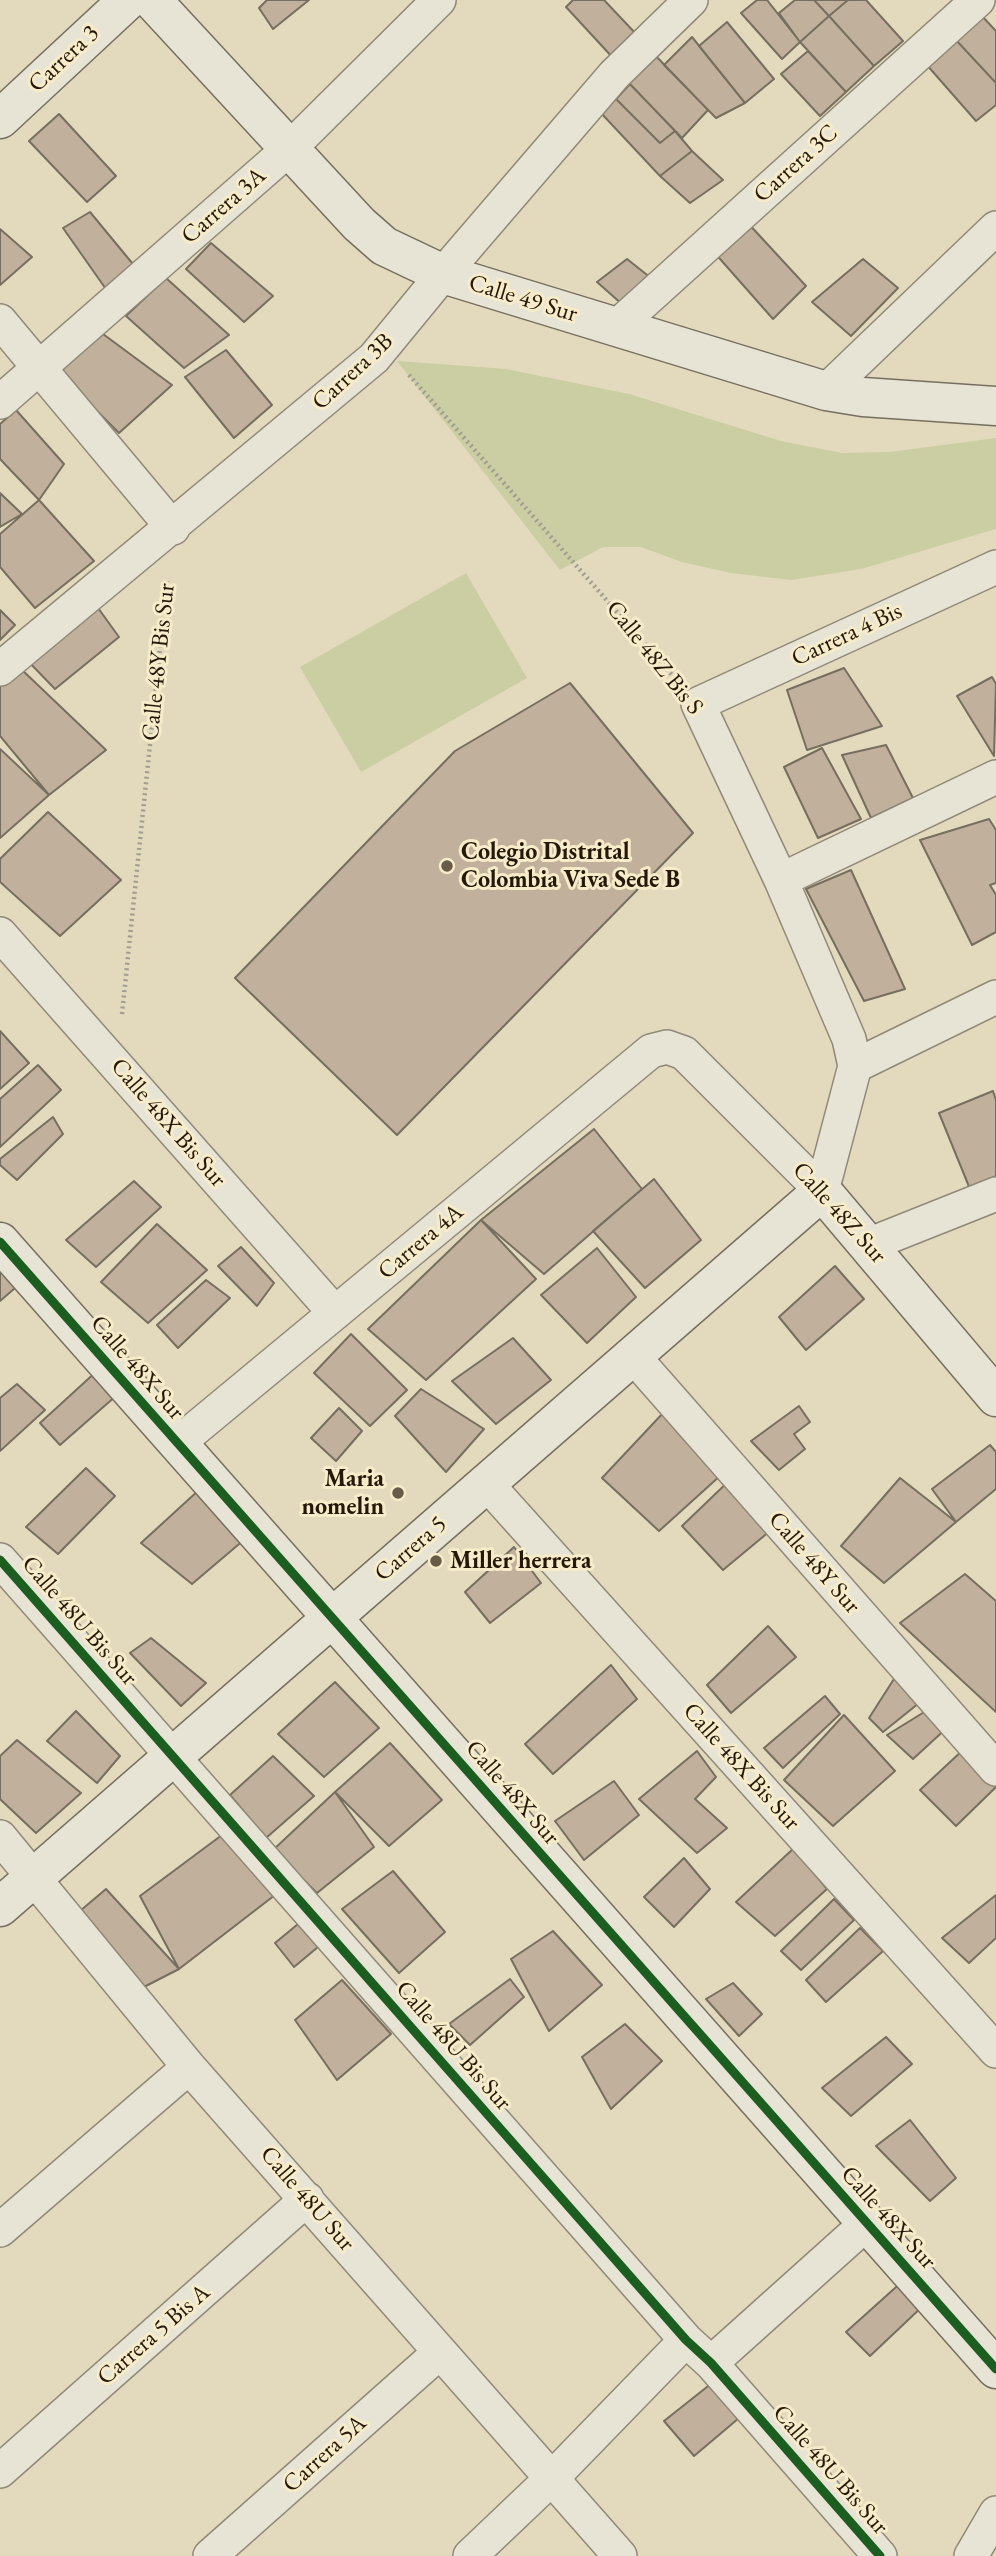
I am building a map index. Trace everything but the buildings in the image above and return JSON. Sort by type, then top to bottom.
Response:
[{"type":"street","name":"Carrera 3","points":[[0,118],[128,0]]},
{"type":"street","name":"Calle 49 Sur","points":[[152,0],[359,224],[384,246],[443,274],[826,391],[863,397],[996,406]]},
{"type":"street","name":"Carrera 3A","points":[[0,402],[290,148],[439,0]]},
{"type":"street","name":"Carrera 3B","points":[[0,669],[374,358],[614,75],[691,0]]},
{"type":"street","name":"Carrera 3C","points":[[615,328],[978,0]]},
{"type":"street","points":[[826,391],[996,228]]},
{"type":"street","points":[[0,321],[173,527]]},
{"type":"street","name":"Carrera 4 Bis","points":[[698,704],[996,567]]},
{"type":"street","name":"Calle 48Z Bis S","points":[[698,704],[781,880],[849,1039],[855,1066]]},
{"type":"street","points":[[781,880],[996,777]]},
{"type":"street","name":"Calle 48X Bis Sur","points":[[0,934],[335,1312]]},
{"type":"street","points":[[822,1191],[855,1066],[996,997]]},
{"type":"street","name":"Calle 48Z Sur","points":[[667,1047],[684,1053],[822,1191],[996,1396]]},
{"type":"street","name":"Carrera 4A","points":[[177,1443],[651,1051],[667,1047]]},
{"type":"street","name":"Carrera 5","points":[[0,1906],[822,1191]]},
{"type":"street","points":[[868,1245],[996,1194]]},
{"type":"street","name":"Calle 48X Sur","points":[[0,1242],[867,2223],[989,2348]]},
{"type":"street","name":"Calle 48Y Sur","points":[[632,1356],[996,1769]]},
{"type":"street","name":"Calle 48X Bis Sur","points":[[486,1483],[996,2051]]},
{"type":"street","name":"Calle 48U Bis Sur","points":[[0,1560],[686,2340],[711,2363],[880,2556]]},
{"type":"street","name":"Calle 48U Sur","points":[[0,1837],[189,2067],[620,2556]]},
{"type":"street","points":[[0,2230],[189,2067]]},
{"type":"street","name":"Carrera 5 Bis A","points":[[0,2470],[307,2200]]},
{"type":"street","points":[[711,2363],[867,2223]]},
{"type":"street","points":[[470,2556],[552,2478],[686,2340]]},
{"type":"street","name":"Carrera 5A","points":[[210,2556],[440,2351]]},
{"type":"street","points":[[971,2556],[996,2513]]},
{"type":"green space","points":[[397,361],[506,369],[629,394],[781,441],[842,453],[890,452],[996,438],[996,529],[861,569],[791,580],[731,573],[682,562],[641,547],[603,547],[560,570]]},
{"type":"green space","points":[[466,573],[527,678],[361,772],[300,667]]},
{"type":"cycle path","points":[[0,1242],[996,2369]]},
{"type":"cycle path","points":[[0,1560],[686,2340],[711,2363],[880,2556]]},
{"type":"place","name":"Colegio Distrital Colombia Viva Sede B","points":[[447,866]]},
{"type":"place","name":"Maria nomelin","points":[[398,1493]]},
{"type":"place","name":"Miller herrera","points":[[436,1561]]}]
